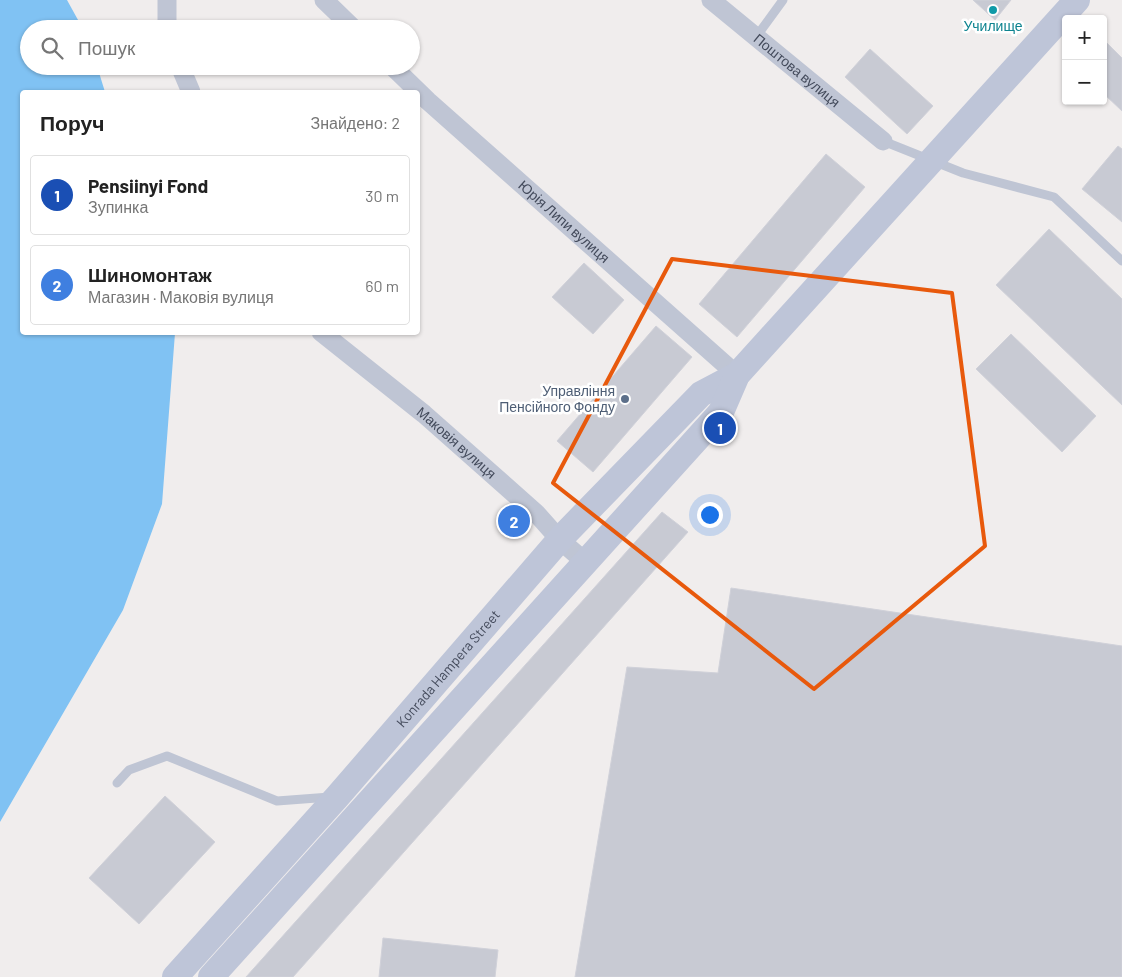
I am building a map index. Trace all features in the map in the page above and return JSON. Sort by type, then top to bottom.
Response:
[{"type":"main road","name":"Konrada Hampera Street","points":[[175,977],[346,806],[584,561],[721,412],[737,376],[1077,0]]},
{"type":"main road","name":"Konrada Hampera Street","points":[[211,977],[560,540],[701,394],[737,376]]},
{"type":"street","points":[[167,0],[167,20]]},
{"type":"street","points":[[324,0],[345,20]]},
{"type":"street","name":"Поштова вулиця","points":[[711,0],[883,141]]},
{"type":"street","points":[[184,75],[190,90]]},
{"type":"street","name":"Юрія Липи вулиця","points":[[401,75],[417,90]]},
{"type":"street","name":"Юрія Липи вулиця","points":[[420,93],[737,376]]},
{"type":"street","name":"Маковія вулиця","points":[[325,335],[424,414],[536,513],[560,540],[584,561]]},
{"type":"lane","points":[[756,37],[783,0]]},
{"type":"lane","points":[[883,141],[963,173],[1054,197],[1122,261]]},
{"type":"lane","points":[[117,783],[129,770],[167,756],[277,801],[346,806]]},
{"type":"highlighted area","points":[[672,259],[952,293],[985,546],[814,689],[553,483]]},
{"type":"water","points":[[0,0],[67,0],[78,20],[20,20],[20,75],[100,75],[104,90],[20,90],[20,335],[175,335],[162,504],[123,610],[0,822]]},
{"type":"building","name":"Училище","points":[[973,0],[1011,0],[995,20]]},
{"type":"building","points":[[1107,43],[1122,58],[1122,111],[1107,97]]},
{"type":"building","points":[[870,49],[933,106],[907,134],[845,77]]},
{"type":"building","points":[[1118,146],[1122,149],[1122,222],[1082,189]]},
{"type":"building","points":[[826,154],[865,187],[737,337],[699,304]]},
{"type":"building","points":[[1049,229],[1122,299],[1122,405],[996,285]]},
{"type":"building","points":[[584,263],[624,300],[593,334],[552,297]]},
{"type":"building","name":"Управління Пенсійного Фонду","points":[[656,326],[692,357],[593,472],[557,441]]},
{"type":"building","points":[[1011,334],[1096,416],[1062,452],[976,369]]},
{"type":"building","points":[[662,512],[688,532],[293,977],[246,977]]},
{"type":"building","points":[[731,588],[1122,646],[1122,977],[575,977],[627,667],[718,673]]},
{"type":"building","points":[[165,796],[215,842],[139,924],[89,878]]},
{"type":"building","points":[[383,938],[498,950],[495,977],[379,977]]},
{"type":"place","name":"Училище","points":[[993,10]]},
{"type":"place","name":"Управління Пенсійного Фонду","points":[[625,399]]},
{"type":"place","name":"Pensiinyi Fond","points":[[720,428]]},
{"type":"place","name":"Шиномонтаж","points":[[514,521]]}]
